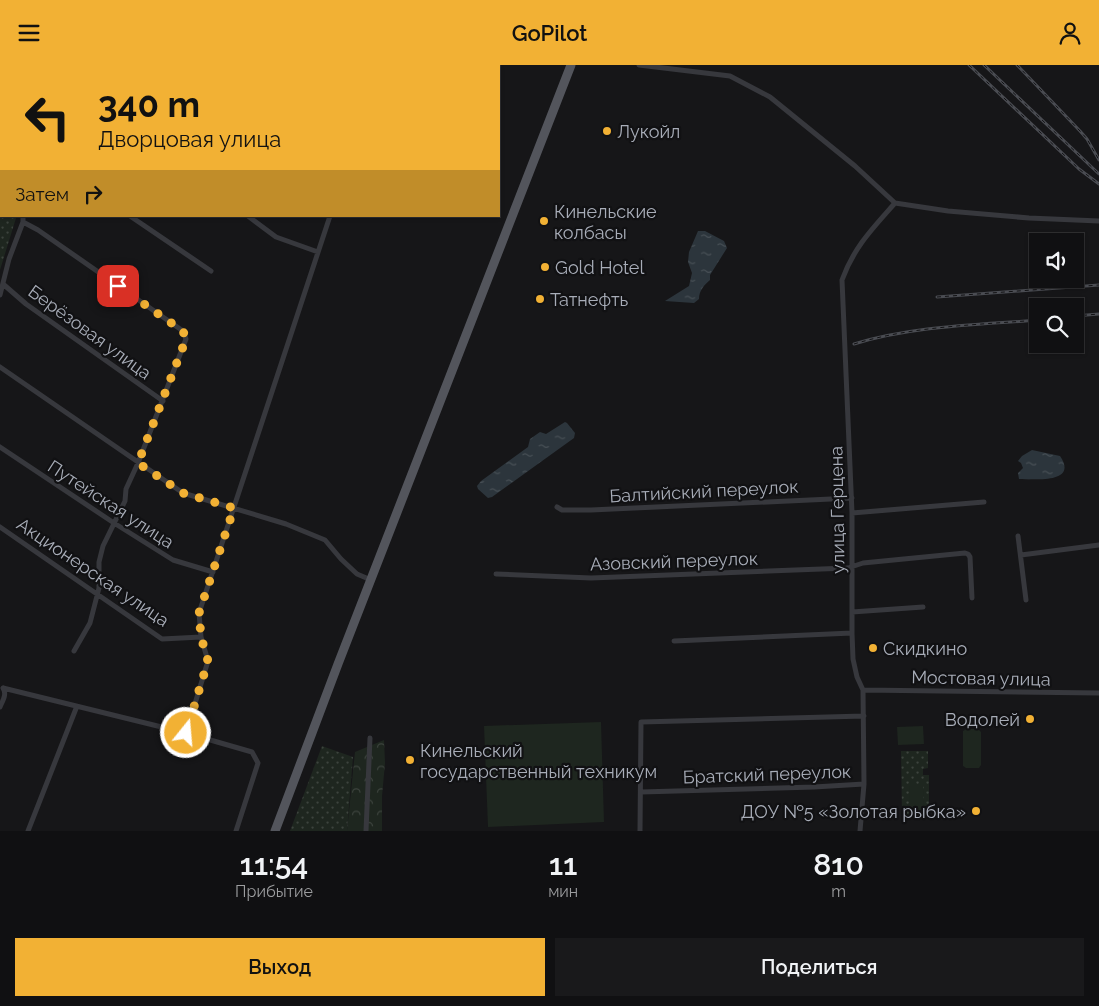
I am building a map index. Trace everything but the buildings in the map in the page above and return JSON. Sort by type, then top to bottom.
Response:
[{"type":"main road","points":[[275,831],[346,642],[571,65]]},
{"type":"street","points":[[639,65],[730,76],[770,97],[855,166],[895,203],[948,211],[1099,221]]},
{"type":"street","name":"улица Герцена","points":[[860,831],[864,784],[864,716],[863,690],[853,659],[852,498],[842,280],[852,256],[862,240],[895,203]]},
{"type":"street","points":[[131,217],[211,271]]},
{"type":"street","points":[[249,217],[276,237],[318,252]]},
{"type":"street","points":[[186,733],[208,661],[201,637],[199,613],[330,217]]},
{"type":"street","points":[[0,295],[9,259],[23,219],[183,331],[186,336],[163,401],[126,489],[125,501],[103,546],[99,562],[99,588],[90,623],[74,651]]},
{"type":"street","name":"Берёзовая улица","points":[[2,285],[163,401]]},
{"type":"street","points":[[0,367],[183,493],[286,524],[325,540],[357,574],[370,580]]},
{"type":"street","name":"Путейская улица","points":[[0,447],[173,560],[213,572]]},
{"type":"street","name":"Балтийский переулок","points":[[557,507],[562,509],[591,510],[852,498]]},
{"type":"street","points":[[852,513],[984,502]]},
{"type":"street","name":"Акционерская улица","points":[[0,527],[162,639],[201,637]]},
{"type":"street","points":[[1018,536],[1026,600]]},
{"type":"street","points":[[1021,555],[1099,545]]},
{"type":"street","name":"Азовский переулок","points":[[496,574],[591,578],[852,567],[863,563],[968,553],[970,557],[972,597]]},
{"type":"street","points":[[852,612],[924,607]]},
{"type":"street","points":[[674,641],[852,633]]},
{"type":"street","points":[[1,687],[186,733],[252,752],[258,763],[236,831]]},
{"type":"street","points":[[0,707],[5,692],[1,687]]},
{"type":"street","name":"Мостовая улица","points":[[863,690],[1099,693]]},
{"type":"street","points":[[28,831],[77,706]]},
{"type":"street","points":[[640,831],[641,722],[864,716]]},
{"type":"street","points":[[366,831],[370,738]]},
{"type":"street","name":"Братский переулок","points":[[641,792],[864,784]]},
{"type":"green space","points":[[0,217],[16,217],[16,218],[0,270]]},
{"type":"green space","points":[[601,722],[604,822],[488,827],[484,726]]},
{"type":"green space","points":[[923,726],[924,744],[898,745],[897,727]]},
{"type":"green space","points":[[966,729],[978,729],[981,732],[981,765],[979,768],[966,768],[963,766],[963,731]]},
{"type":"green space","points":[[384,740],[385,763],[382,796],[382,831],[347,831],[355,752]]},
{"type":"green space","points":[[322,746],[353,757],[347,831],[290,831]]},
{"type":"green space","points":[[901,751],[928,751],[928,768],[923,769],[923,775],[929,775],[929,815],[902,816]]},
{"type":"green space","points":[[909,786],[923,786],[924,813],[910,814]]},
{"type":"water","points":[[698,231],[705,231],[724,241],[727,248],[710,275],[710,280],[701,291],[699,299],[694,303],[665,301],[689,286],[692,273],[688,262],[689,252]]},
{"type":"water","points":[[565,422],[575,433],[574,438],[492,497],[488,498],[478,489],[477,486],[481,481],[528,447],[530,439],[540,432],[546,434]]},
{"type":"water","points":[[1032,450],[1060,456],[1064,465],[1064,471],[1059,476],[1052,478],[1019,479],[1018,473],[1023,468],[1018,461]]},
{"type":"railway","points":[[969,65],[1079,169],[1099,184]]},
{"type":"railway","points":[[984,65],[1099,174]]},
{"type":"railway","points":[[1017,65],[1087,139],[1099,160]]},
{"type":"railway","points":[[937,297],[1099,285]]},
{"type":"railway","points":[[1084,315],[1099,314]]},
{"type":"railway","points":[[854,344],[899,333],[1029,321]]},
{"type":"place","name":"Лукойл","points":[[607,131]]},
{"type":"place","name":"Кинельские колбасы","points":[[544,221]]},
{"type":"place","name":"Gold Hotel","points":[[545,267]]},
{"type":"place","name":"Татнефть","points":[[540,299]]},
{"type":"place","name":"Скидкино","points":[[873,648]]},
{"type":"place","name":"Водолей","points":[[1030,719]]},
{"type":"place","name":"Кинельский государственный техникум","points":[[410,760]]},
{"type":"place","name":"ДОУ №5 «Золотая рыбка»","points":[[976,811]]},
{"type":"route","points":[[118,286],[183,331],[186,336],[184,346],[138,463],[183,493],[234,508],[199,613],[201,637],[208,661],[186,733]]}]
